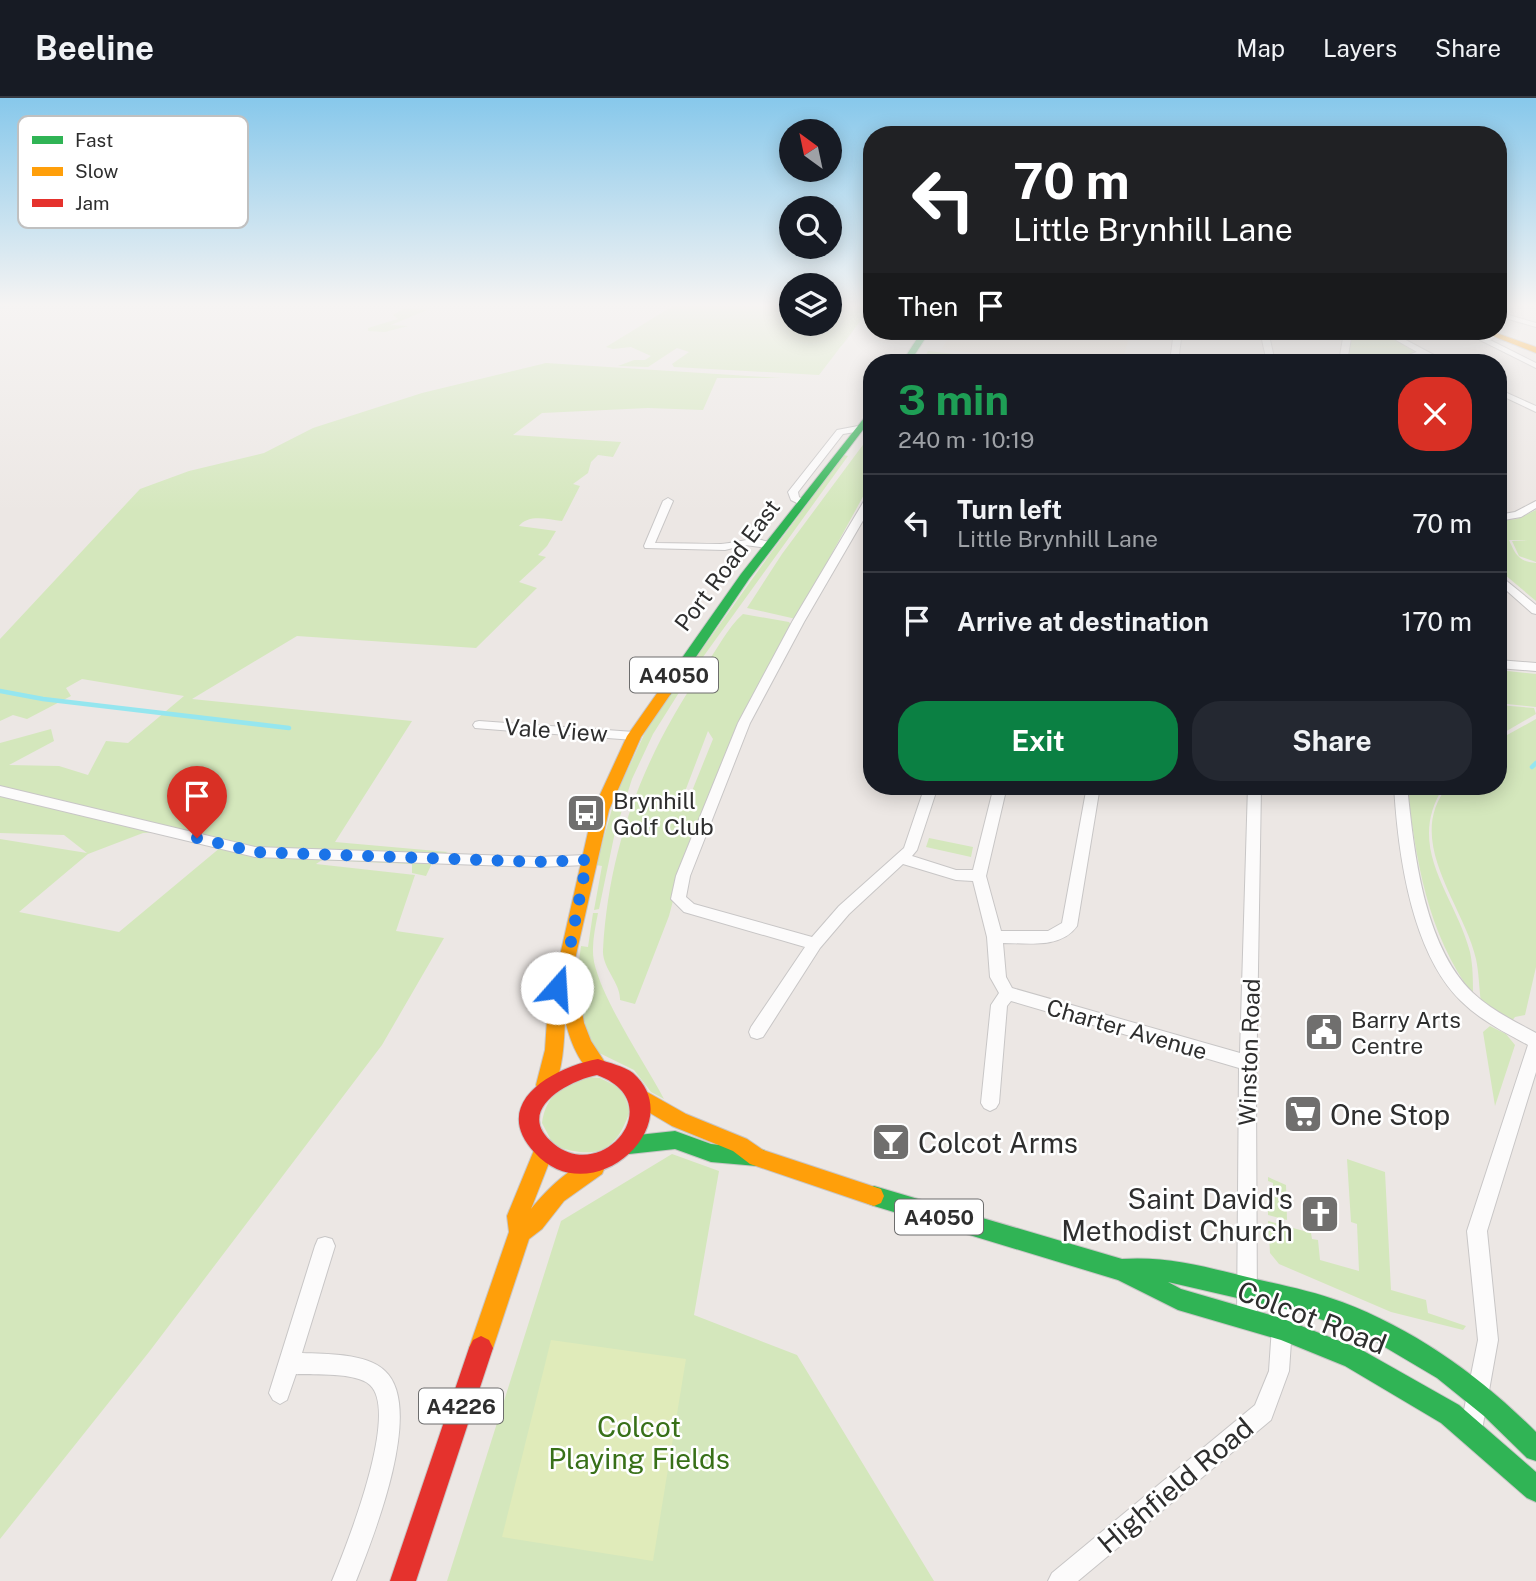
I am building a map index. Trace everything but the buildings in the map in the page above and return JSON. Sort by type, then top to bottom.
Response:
[{"type":"main road","name":"Port Road East","points":[[546,1085],[554,1050],[559,974],[567,962],[587,860],[609,787],[634,736],[769,545],[863,428]]},
{"type":"main road","name":"Port Road East","points":[[567,962],[571,970],[570,993],[575,1032],[583,1049],[598,1067]]},
{"type":"main road","points":[[546,1085],[574,1069],[598,1067]]},
{"type":"main road","name":"A4050","points":[[598,1067],[623,1075],[640,1097]]},
{"type":"main road","name":"A4050","points":[[544,1150],[533,1136],[531,1117],[539,1094],[546,1085]]},
{"type":"main road","points":[[628,1145],[641,1122],[640,1097]]},
{"type":"main road","name":"Colcot Road","points":[[640,1097],[679,1120],[740,1145],[757,1157]]},
{"type":"main road","name":"Colcot Road","points":[[628,1145],[675,1140],[711,1153],[757,1157],[932,1215],[1122,1270],[1143,1286],[1282,1329],[1375,1366],[1415,1390],[1471,1430],[1536,1489]]},
{"type":"main road","name":"A4050","points":[[595,1167],[613,1159],[628,1145]]},
{"type":"main road","points":[[544,1150],[564,1164],[595,1167]]},
{"type":"main road","name":"A4226","points":[[403,1581],[520,1232],[519,1216],[544,1150]]},
{"type":"main road","name":"A4226","points":[[520,1232],[534,1222],[557,1194],[595,1167]]},
{"type":"main road","name":"Colcot Road","points":[[1122,1270],[1146,1266],[1339,1312],[1381,1331],[1453,1375],[1536,1448]]},
{"type":"street","points":[[1507,395],[1536,409]]},
{"type":"street","points":[[668,501],[649,546],[725,547],[745,542],[769,545]]},
{"type":"street","points":[[1507,517],[1518,515],[1536,504]]},
{"type":"street","points":[[815,944],[697,910],[678,899],[683,876],[702,825],[744,723],[811,599],[863,511]]},
{"type":"street","points":[[1507,585],[1536,611]]},
{"type":"street","points":[[1507,666],[1536,667]]},
{"type":"street","name":"Vale View","points":[[479,725],[634,736]]},
{"type":"street","points":[[0,791],[256,852],[537,862],[587,860]]},
{"type":"street","points":[[758,1032],[815,944],[844,910],[902,859],[915,838],[928,795]]},
{"type":"street","points":[[990,1103],[999,1005],[1007,993],[998,978],[995,937],[979,876],[999,795]]},
{"type":"street","points":[[995,937],[1051,937],[1069,926],[1092,795]]},
{"type":"street","name":"Winston Road","points":[[1247,1318],[1248,1063],[1255,795]]},
{"type":"street","points":[[1401,795],[1406,842],[1427,928],[1456,985],[1496,1020],[1536,1043],[1530,1088],[1477,1231],[1488,1340],[1471,1430]]},
{"type":"street","points":[[902,859],[956,875],[979,876]]},
{"type":"street","name":"Charter Avenue","points":[[1007,993],[1248,1063]]},
{"type":"street","points":[[280,1393],[326,1246]]},
{"type":"street","name":"Highfield Road","points":[[1060,1581],[1263,1412],[1279,1371],[1283,1297]]},
{"type":"street","points":[[289,1363],[354,1367],[379,1379],[388,1395],[390,1435],[364,1535],[344,1581]]},
{"type":"green space","points":[[504,373],[706,373],[781,378],[717,378],[703,410],[648,408],[542,413],[513,435],[621,442],[613,457],[598,455],[591,462],[588,473],[573,484],[580,486],[562,521],[533,519],[519,526],[556,531],[538,555],[546,557],[519,582],[537,588],[476,648],[297,636],[192,699],[412,721],[335,842],[448,852],[435,857],[426,876],[412,873],[412,864],[322,860],[316,864],[415,875],[396,931],[444,938],[382,1045],[149,1352],[0,1539],[0,839],[87,853],[64,835],[0,833],[0,743],[51,729],[54,741],[9,765],[59,766],[88,775],[106,741],[128,743],[184,696],[82,679],[66,688],[71,696],[27,719],[13,715],[0,721],[0,639],[140,489],[189,471],[264,453],[313,428],[422,393]],"holes":[[[192,830],[221,847],[119,932],[19,912],[88,854],[143,833]]]},
{"type":"green space","points":[[863,445],[863,497],[796,619],[747,608],[782,554]]},
{"type":"green space","points":[[844,455],[848,456],[690,675],[653,734],[632,779],[615,832],[599,909],[594,910],[602,866],[596,865],[616,795],[649,724]]},
{"type":"green space","points":[[1536,510],[1536,562],[1519,556],[1512,541],[1528,540],[1509,540],[1518,556],[1525,561],[1536,563],[1536,601],[1507,577],[1507,520],[1517,519]]},
{"type":"green space","points":[[743,614],[789,622],[791,625],[680,874],[669,916],[635,1004],[620,1000],[618,988],[605,963],[603,950],[613,873],[622,836],[648,766],[665,732]],"holes":[[[708,731],[713,739],[690,796],[681,802]]]},
{"type":"green space","points":[[1507,671],[1536,674],[1536,707],[1507,704]]},
{"type":"green space","points":[[1507,706],[1534,708],[1536,714],[1507,731]]},
{"type":"green space","points":[[1536,719],[1536,967],[1525,1015],[1515,1017],[1512,1021],[1481,1002],[1476,959],[1470,938],[1441,873],[1434,850],[1432,828],[1436,807],[1443,795],[1507,795],[1507,735]]},
{"type":"green space","points":[[1408,795],[1440,795],[1433,809],[1429,830],[1431,850],[1436,870],[1470,952],[1473,995],[1457,971],[1434,921],[1415,841]]},
{"type":"green space","points":[[929,838],[973,847],[971,857],[926,847]]},
{"type":"green space","points":[[593,913],[598,913],[593,950],[599,978],[615,1013],[664,1099],[651,1092],[634,1070],[587,1047],[576,982],[581,946],[588,947]]},
{"type":"green space","points":[[1490,1026],[1506,1034],[1515,1045],[1495,1106],[1483,1032]]},
{"type":"green space","points":[[586,1077],[600,1078],[622,1089],[630,1111],[624,1125],[618,1136],[602,1150],[581,1152],[554,1146],[542,1123],[547,1105],[556,1093]]},
{"type":"green space","name":"Colcot Playing Fields","points":[[672,1154],[719,1171],[694,1315],[797,1355],[934,1581],[447,1581],[561,1221]]},
{"type":"green space","points":[[1347,1159],[1385,1172],[1391,1290],[1426,1300],[1428,1313],[1466,1326],[1463,1330],[1391,1312],[1279,1264],[1270,1253],[1268,1221],[1311,1233],[1312,1239],[1318,1240],[1320,1260],[1359,1271],[1357,1224],[1351,1222]]},
{"type":"green space","points":[[1268,1177],[1286,1185],[1287,1220],[1268,1215],[1268,1195],[1273,1196],[1273,1183],[1268,1181]]},
{"type":"green space","points":[[551,1340],[686,1359],[653,1561],[502,1537]]},
{"type":"waterway","points":[[0,691],[43,699],[289,728]]},
{"type":"waterway","points":[[1532,767],[1536,763]]},
{"type":"traffic: fast","points":[[665,692],[745,577],[863,423]]},
{"type":"traffic: fast","points":[[629,1145],[675,1140],[711,1153],[757,1157]]},
{"type":"traffic: fast","points":[[874,1196],[1122,1270],[1178,1299],[1281,1329],[1352,1357],[1450,1414],[1536,1489]]},
{"type":"traffic: fast","points":[[1122,1270],[1166,1270],[1194,1276],[1315,1305],[1369,1325],[1446,1370],[1492,1407],[1536,1449]]},
{"type":"traffic: slow","points":[[546,1085],[554,1050],[559,974],[567,962],[601,810],[634,736],[665,692]]},
{"type":"traffic: slow","points":[[571,974],[571,1000],[575,1023],[584,1046],[598,1067]]},
{"type":"traffic: slow","points":[[640,1097],[679,1120],[740,1145],[757,1157],[874,1196]]},
{"type":"traffic: slow","points":[[481,1348],[520,1232],[518,1216],[544,1150]]},
{"type":"traffic: slow","points":[[520,1232],[534,1222],[557,1194],[595,1167]]},
{"type":"traffic: jam","points":[[598,1067],[627,1080],[639,1098],[640,1118],[633,1136],[619,1152],[601,1162],[580,1166],[560,1161],[541,1146],[532,1130],[530,1116],[534,1103],[554,1082],[568,1075],[598,1067]]},
{"type":"traffic: jam","points":[[403,1581],[481,1348]]},
{"type":"place","name":"Brynhill Golf Club","points":[[586,813]]},
{"type":"place","name":"Barry Arts Centre","points":[[1324,1032]]},
{"type":"place","name":"One Stop","points":[[1303,1114]]},
{"type":"place","name":"Colcot Arms","points":[[891,1142]]},
{"type":"place","name":"Saint David's Methodist Church","points":[[1320,1214]]},
{"type":"route","points":[[197,838],[256,852],[537,862],[587,860],[567,962],[559,974],[557,988]]}]
